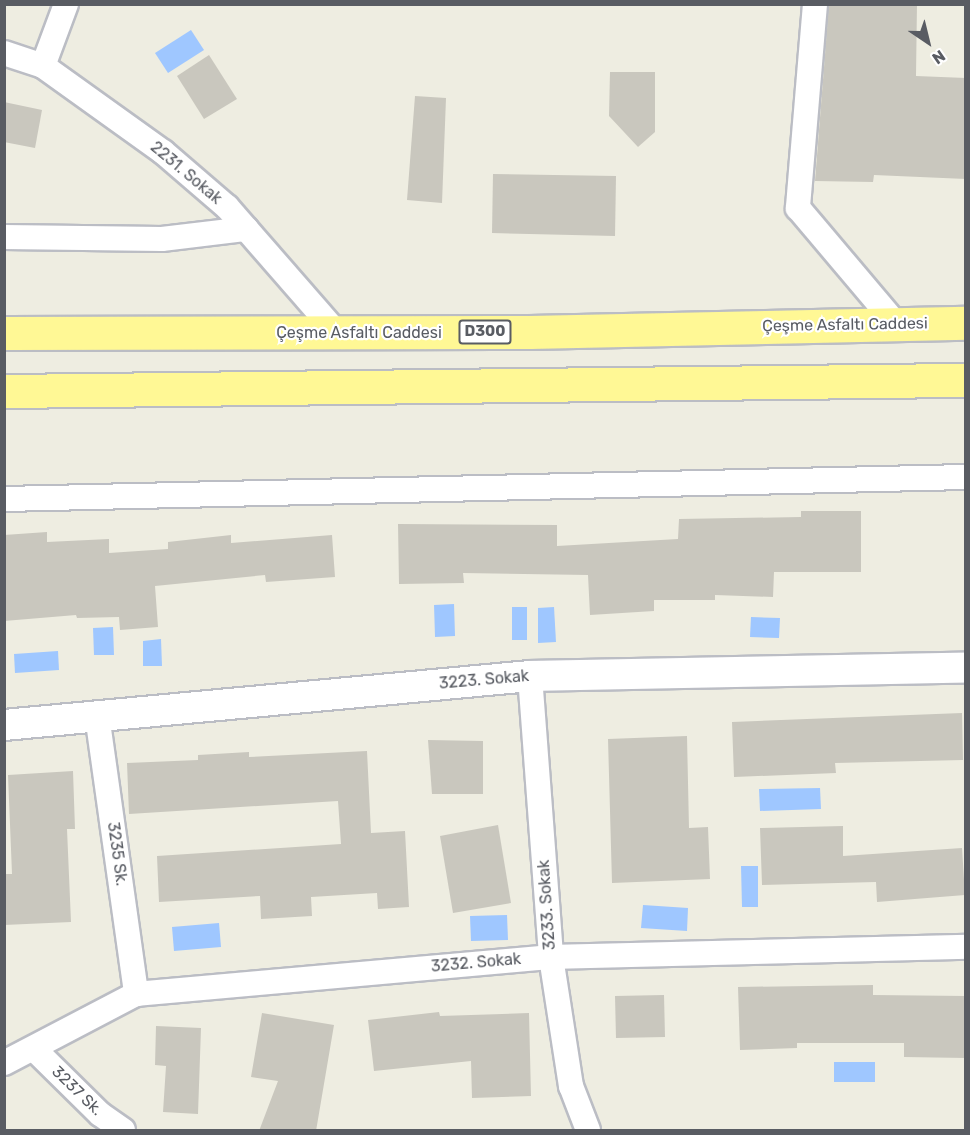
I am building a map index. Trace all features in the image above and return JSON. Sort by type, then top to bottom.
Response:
[{"type":"highway","name":"Çeşme Asfaltı Caddesi","points":[[4,333],[337,333],[966,323]]},
{"type":"highway","points":[[4,391],[966,380]]},
{"type":"street","points":[[43,66],[66,4]]},
{"type":"street","points":[[815,4],[798,208],[896,324]]},
{"type":"street","name":"2231. Sokak","points":[[4,53],[43,66],[163,152],[246,229],[337,333]]},
{"type":"street","points":[[4,237],[162,239],[246,229]]},
{"type":"street","points":[[4,499],[966,477]]},
{"type":"street","name":"3223. Sokak","points":[[5,725],[530,676],[966,668]]},
{"type":"street","name":"3233. Sokak","points":[[530,676],[551,957],[571,1086],[588,1131]]},
{"type":"street","name":"3235 Sk.","points":[[97,715],[136,994]]},
{"type":"street","name":"3232. Sokak","points":[[4,1063],[136,994],[551,957],[966,947]]},
{"type":"street","name":"3237 Sk.","points":[[34,1049],[100,1114],[123,1131]]},
{"type":"water","points":[[191,30],[204,50],[168,73],[155,53]]},
{"type":"water","points":[[454,604],[455,636],[435,637],[434,605]]},
{"type":"water","points":[[512,607],[527,607],[527,640],[512,640]]},
{"type":"water","points":[[554,607],[556,642],[538,643],[538,608]]},
{"type":"water","points":[[751,617],[780,618],[779,638],[750,637]]},
{"type":"water","points":[[113,627],[114,655],[94,655],[93,628]]},
{"type":"water","points":[[161,639],[162,666],[143,666],[143,641]]},
{"type":"water","points":[[58,651],[59,670],[15,673],[14,654]]},
{"type":"water","points":[[820,788],[821,809],[760,811],[759,789]]},
{"type":"water","points":[[741,866],[758,866],[758,907],[742,907]]},
{"type":"water","points":[[643,905],[688,908],[687,931],[641,928]]},
{"type":"water","points":[[507,915],[508,940],[471,941],[470,916]]},
{"type":"water","points":[[219,923],[221,947],[174,951],[172,927]]},
{"type":"water","points":[[834,1062],[875,1062],[875,1082],[834,1082]]},
{"type":"building","points":[[829,4],[917,4],[916,76],[966,78],[966,179],[874,175],[873,182],[815,181]]},
{"type":"building","points":[[209,55],[237,99],[204,119],[177,76]]},
{"type":"building","points":[[610,72],[655,72],[655,132],[638,147],[609,116]]},
{"type":"building","points":[[415,96],[446,98],[442,203],[407,200]]},
{"type":"building","points":[[4,102],[42,110],[35,148],[4,142]]},
{"type":"building","points":[[493,174],[616,176],[615,236],[492,233]]},
{"type":"building","points":[[801,511],[861,511],[861,572],[774,572],[773,597],[715,595],[715,600],[654,600],[654,611],[590,615],[588,575],[463,573],[464,583],[399,584],[398,524],[557,525],[557,546],[678,539],[679,519],[801,517]]},
{"type":"building","points":[[47,532],[47,542],[109,539],[109,553],[168,549],[168,542],[231,535],[231,543],[332,535],[335,577],[266,582],[265,575],[155,586],[158,627],[120,630],[119,617],[77,618],[76,615],[4,621],[4,535]]},
{"type":"building","points":[[962,713],[963,760],[835,763],[836,773],[734,777],[732,722]]},
{"type":"building","points":[[687,736],[689,828],[708,827],[710,879],[612,883],[608,739]]},
{"type":"building","points":[[428,740],[483,741],[483,794],[432,794]]},
{"type":"building","points":[[367,751],[371,833],[405,831],[409,907],[378,909],[377,893],[311,897],[312,916],[261,919],[260,896],[159,902],[157,856],[341,844],[338,801],[129,814],[127,763],[198,760],[198,755],[249,752],[249,757]]},
{"type":"building","points":[[73,771],[75,829],[67,829],[71,922],[4,925],[4,874],[12,874],[8,775]]},
{"type":"building","points":[[498,825],[511,903],[453,913],[440,836]]},
{"type":"building","points":[[843,826],[843,856],[962,848],[965,895],[877,902],[876,882],[762,885],[760,828]]},
{"type":"building","points":[[873,985],[873,995],[966,996],[966,1058],[904,1057],[904,1043],[797,1043],[797,1048],[740,1050],[738,987]]},
{"type":"building","points":[[664,995],[665,1037],[616,1038],[615,996]]},
{"type":"building","points":[[439,1012],[440,1016],[529,1013],[531,1096],[472,1098],[471,1061],[374,1071],[368,1020]]},
{"type":"building","points":[[262,1013],[334,1025],[316,1131],[259,1131],[278,1081],[251,1077]]},
{"type":"building","points":[[156,1026],[201,1028],[198,1114],[163,1112],[166,1066],[155,1065]]}]
